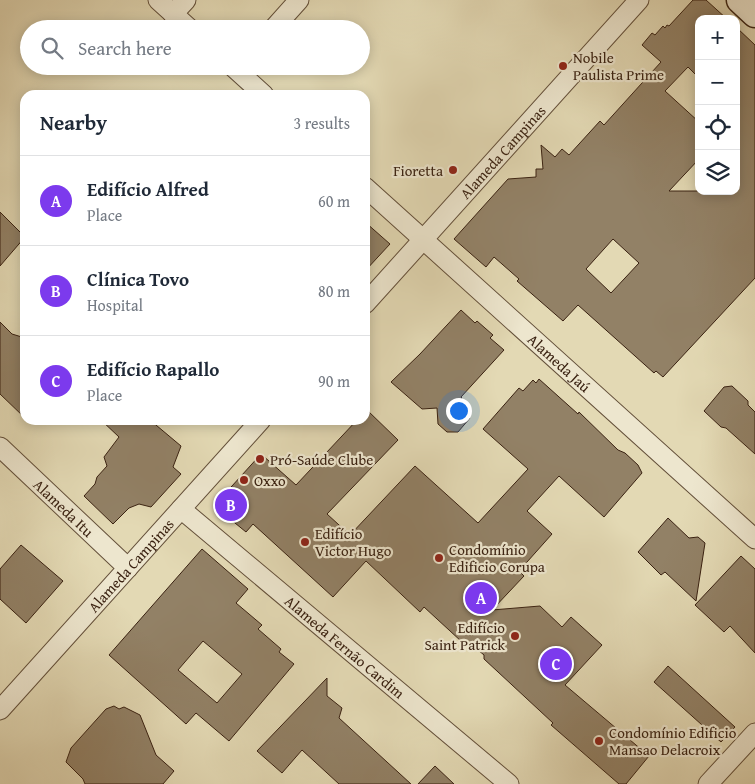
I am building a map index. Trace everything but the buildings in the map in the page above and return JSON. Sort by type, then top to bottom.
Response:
[{"type":"street","points":[[158,0],[180,7],[186,20]]},
{"type":"street","points":[[281,20],[299,0]]},
{"type":"street","name":"Alameda Campinas","points":[[370,298],[639,0]]},
{"type":"street","points":[[740,0],[755,14]]},
{"type":"street","points":[[244,75],[259,90]]},
{"type":"street","name":"Alameda Jaú","points":[[370,192],[755,539]]},
{"type":"street","name":"Alameda Campinas","points":[[0,710],[257,425]]},
{"type":"street","name":"Alameda Itu","points":[[0,447],[128,568]]},
{"type":"street","name":"Alameda Fernão Cardim","points":[[181,509],[509,784]]},
{"type":"street","points":[[708,784],[755,733]]},
{"type":"place","name":"Nobile Paulista Prime","points":[[563,66]]},
{"type":"place","name":"Fioretta","points":[[453,170]]},
{"type":"place","name":"Pró-Saúde Clube","points":[[260,459]]},
{"type":"place","name":"Oxxo","points":[[244,480]]},
{"type":"place","name":"Clínica Tovo","points":[[231,505]]},
{"type":"place","name":"Edifício Victor Hugo","points":[[305,542]]},
{"type":"place","name":"Condomínio Edificio Corupa","points":[[439,558]]},
{"type":"place","name":"Edifício Alfred","points":[[481,598]]},
{"type":"place","name":"Edifício Saint Patrick","points":[[515,636]]},
{"type":"place","name":"Edifício Rapallo","points":[[556,664]]},
{"type":"place","name":"Condomínio Edificio Mansao Delacroix","points":[[599,741]]}]
